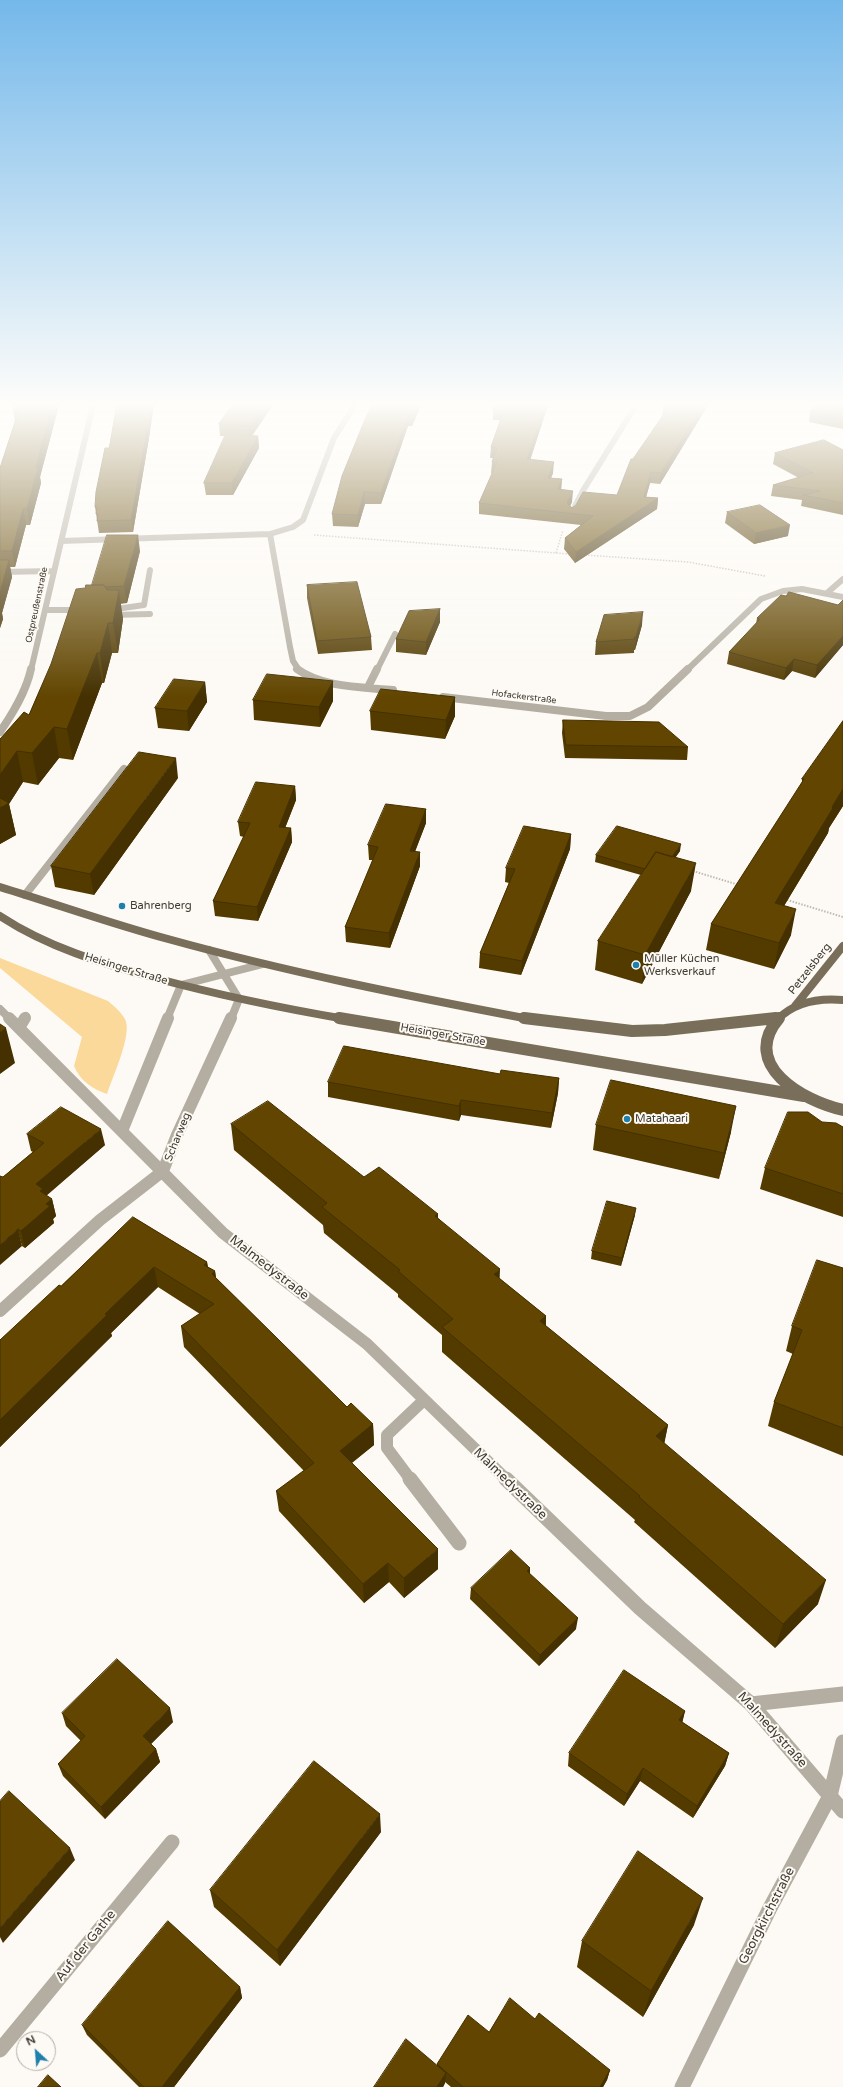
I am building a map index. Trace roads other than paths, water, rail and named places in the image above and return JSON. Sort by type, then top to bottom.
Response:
[{"type":"main road","points":[[0,886],[25,895],[209,950],[263,964],[436,1002],[544,1022],[632,1031],[665,1030],[777,1018]]},
{"type":"main road","name":"Heisinger Straße","points":[[0,916],[17,928],[72,953],[182,985],[273,1007],[804,1096]]},
{"type":"main road","name":"Petzelsberg","points":[[795,1006],[843,946]]},
{"type":"main road","points":[[843,1000],[823,1000],[795,1006],[777,1018],[769,1030],[766,1043],[768,1058],[775,1072],[787,1085],[817,1103],[843,1110]]},
{"type":"street","name":"Ostpreußenstraße","points":[[0,732],[12,714],[29,678],[53,571],[71,502]]},
{"type":"street","points":[[62,541],[270,534],[284,531],[303,520],[310,502]]},
{"type":"street","points":[[571,514],[577,502]]},
{"type":"street","points":[[270,534],[291,652],[296,668],[303,673],[321,680],[399,691]]},
{"type":"street","points":[[150,570],[144,605],[100,612],[150,614]]},
{"type":"street","points":[[0,572],[53,571]]},
{"type":"street","points":[[827,593],[843,579]]},
{"type":"street","name":"Hofackerstraße","points":[[437,696],[573,713],[630,716],[648,707],[762,599],[780,592],[804,588],[843,597]]},
{"type":"street","points":[[44,614],[92,610]]},
{"type":"street","points":[[44,614],[86,616]]},
{"type":"street","points":[[368,687],[395,634]]},
{"type":"street","points":[[25,895],[124,769]]},
{"type":"street","points":[[209,950],[222,974],[239,999]]},
{"type":"street","points":[[122,1131],[182,985],[263,964]]},
{"type":"street","name":"Scharweg","points":[[0,1311],[100,1220],[163,1171],[177,1134],[223,1037],[239,999]]},
{"type":"street","points":[[0,1009],[163,1171]]},
{"type":"street","points":[[19,1028],[26,1016]]},
{"type":"street","name":"Malmedystraße","points":[[163,1171],[223,1233],[367,1344],[634,1602],[751,1704],[843,1811]]},
{"type":"street","points":[[424,1400],[387,1435],[388,1448],[459,1544]]},
{"type":"street","points":[[751,1704],[843,1694]]},
{"type":"street","name":"Georgkirchstraße","points":[[682,2087],[770,1908],[830,1796],[843,1742]]},
{"type":"street","name":"Auf der Gathe","points":[[0,2050],[172,1842]]},
{"type":"place","name":"Bahrenberg","points":[[122,906]]},
{"type":"place","name":"Müller Küchen Werksverkauf","points":[[636,965]]},
{"type":"place","name":"Matahaari","points":[[627,1119]]}]
